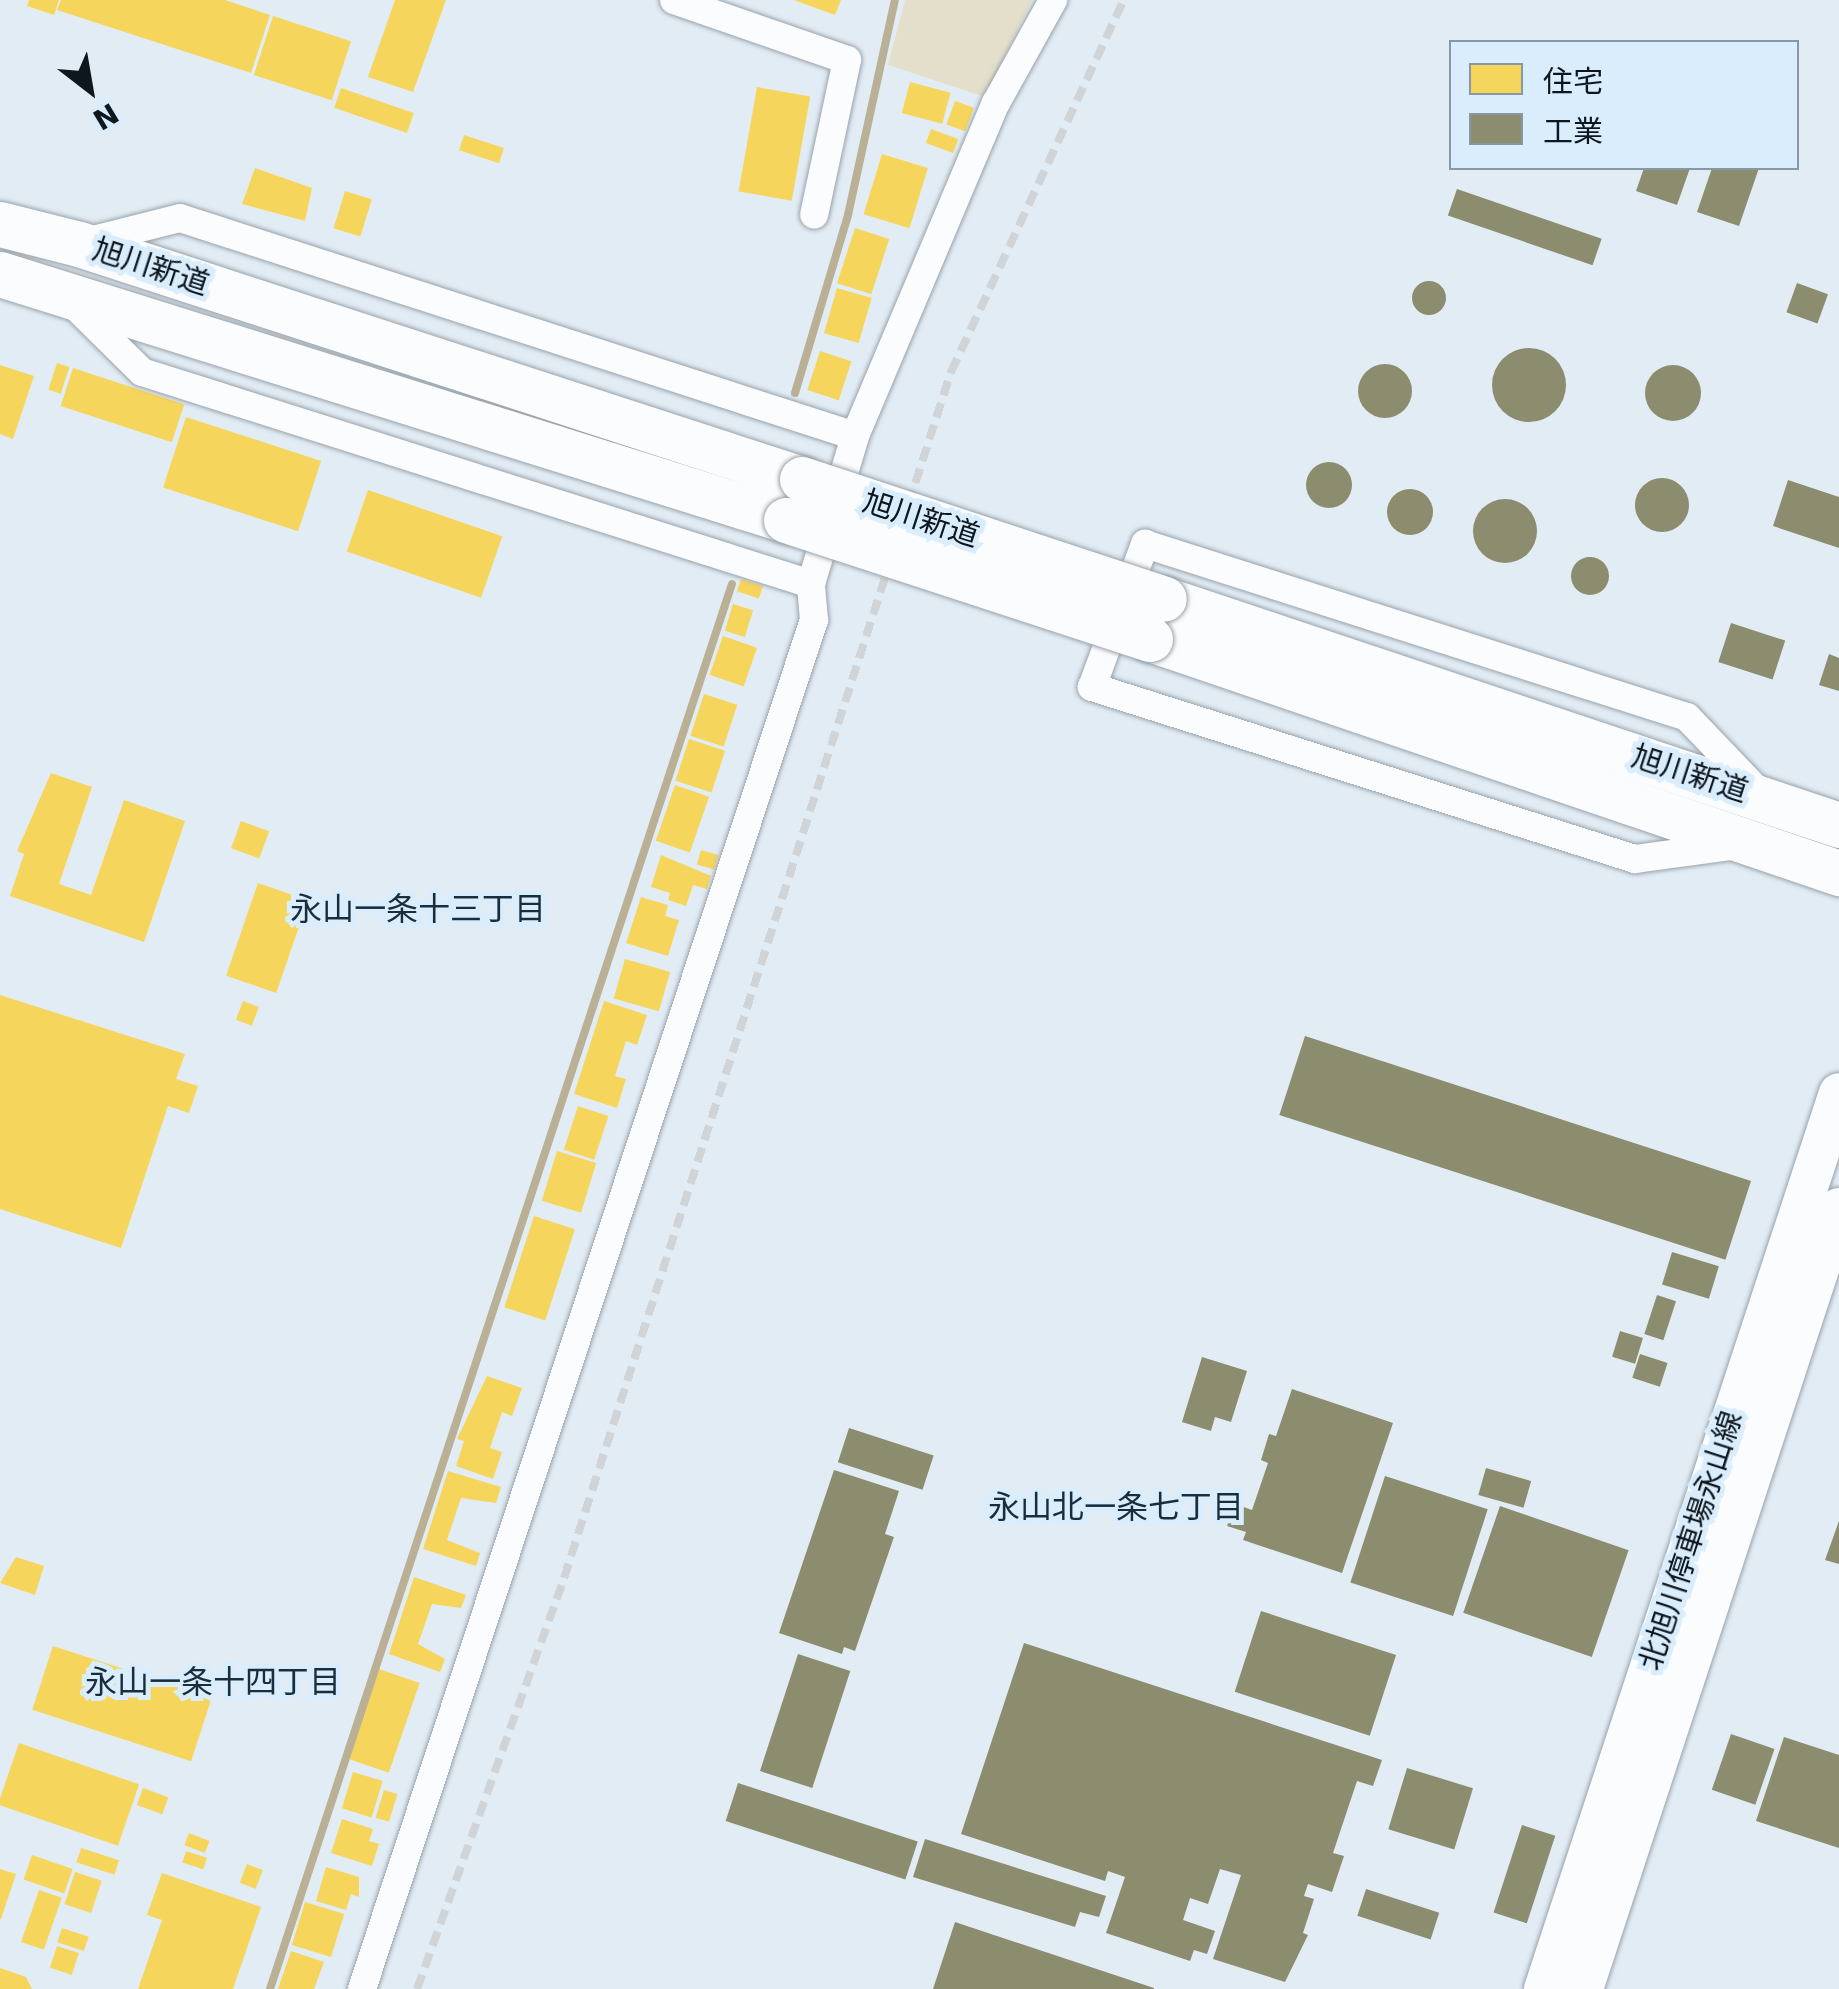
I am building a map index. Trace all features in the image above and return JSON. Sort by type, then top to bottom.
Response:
[{"type":"highway","name":"旭川新道","points":[[0,224],[79,244],[794,500],[1157,619],[1766,799],[1839,825]]},
{"type":"highway","name":"旭川新道","points":[[0,274],[794,500]]},
{"type":"highway","name":"旭川新道","points":[[1157,619],[1749,843],[1839,872]]},
{"type":"main road","name":"北旭川停車場永山線","points":[[1544,1989],[1839,1092]]},
{"type":"main road","name":"北旭川停車場永山線","points":[[1582,1989],[1839,1208]]},
{"type":"street","points":[[674,0],[848,60],[814,215]]},
{"type":"street","points":[[362,1989],[814,620],[811,584],[855,436],[996,102],[1053,0]]},
{"type":"street","points":[[79,244],[180,218],[855,436]]},
{"type":"street","points":[[64,294],[142,372],[811,584]]},
{"type":"street","points":[[1749,843],[1635,858],[1092,688],[1145,544],[1687,717],[1766,799]]},
{"type":"shaded area","points":[[905,0],[1032,0],[985,97],[888,65]]},
{"type":"building: 住宅","points":[[29,0],[59,0],[54,15],[27,6]]},
{"type":"building: 住宅","points":[[61,0],[225,0],[270,15],[251,73],[57,10]]},
{"type":"building: 住宅","points":[[395,0],[446,0],[413,92],[368,77]]},
{"type":"building: 住宅","points":[[794,0],[841,0],[835,15]]},
{"type":"building: 住宅","points":[[273,16],[351,41],[332,100],[254,75]]},
{"type":"building: 住宅","points":[[910,82],[951,93],[942,124],[902,113]]},
{"type":"building: 住宅","points":[[757,87],[810,96],[792,201],[739,191]]},
{"type":"building: 住宅","points":[[341,88],[414,113],[407,133],[334,108]]},
{"type":"building: 住宅","points":[[955,101],[974,108],[965,131],[946,124]]},
{"type":"building: 住宅","points":[[931,129],[958,139],[953,153],[926,143]]},
{"type":"building: 住宅","points":[[464,135],[504,148],[499,163],[459,150]]},
{"type":"building: 住宅","points":[[882,154],[928,168],[909,228],[864,214]]},
{"type":"building: 住宅","points":[[255,168],[312,188],[305,221],[242,204]]},
{"type":"building: 住宅","points":[[345,191],[372,199],[360,236],[334,228]]},
{"type":"building: 住宅","points":[[855,228],[889,239],[871,294],[837,283]]},
{"type":"building: 住宅","points":[[837,288],[872,298],[859,343],[824,333]]},
{"type":"building: 住宅","points":[[820,351],[851,361],[839,400],[807,390]]},
{"type":"building: 住宅","points":[[57,363],[69,367],[61,394],[48,390]]},
{"type":"building: 住宅","points":[[0,365],[34,376],[13,439],[0,434]]},
{"type":"building: 住宅","points":[[73,368],[184,404],[172,442],[61,406]]},
{"type":"building: 住宅","points":[[186,417],[321,461],[298,531],[163,487]]},
{"type":"building: 住宅","points":[[368,490],[502,536],[481,598],[347,551]]},
{"type":"building: 住宅","points":[[741,579],[763,586],[759,598],[737,591]]},
{"type":"building: 住宅","points":[[733,604],[753,610],[745,637],[725,631]]},
{"type":"building: 住宅","points":[[723,636],[757,648],[744,686],[710,675]]},
{"type":"building: 住宅","points":[[704,694],[737,705],[724,747],[690,736]]},
{"type":"building: 住宅","points":[[689,739],[725,751],[712,793],[675,781]]},
{"type":"building: 住宅","points":[[51,773],[92,787],[59,884],[91,895],[124,800],[185,821],[144,942],[10,896],[24,854],[17,851]]},
{"type":"building: 住宅","points":[[675,785],[709,797],[690,853],[656,841]]},
{"type":"building: 住宅","points":[[241,821],[269,831],[259,859],[231,848]]},
{"type":"building: 住宅","points":[[701,850],[718,855],[714,869],[697,864]]},
{"type":"building: 住宅","points":[[661,855],[711,876],[707,889],[693,885],[686,906],[668,900],[670,893],[651,887]]},
{"type":"building: 住宅","points":[[258,883],[308,900],[276,993],[226,976]]},
{"type":"building: 住宅","points":[[641,897],[668,905],[665,916],[679,920],[668,956],[626,943]]},
{"type":"building: 住宅","points":[[625,959],[670,972],[659,1011],[614,998]]},
{"type":"building: 住宅","points":[[0,995],[185,1054],[176,1079],[198,1086],[189,1113],[168,1106],[121,1248],[0,1209]]},
{"type":"building: 住宅","points":[[243,1001],[259,1007],[252,1026],[236,1020]]},
{"type":"building: 住宅","points":[[604,1001],[647,1015],[637,1045],[626,1041],[615,1076],[626,1079],[617,1108],[574,1094]]},
{"type":"building: 住宅","points":[[578,1106],[608,1116],[594,1160],[564,1150]]},
{"type":"building: 住宅","points":[[557,1151],[596,1163],[581,1213],[542,1201]]},
{"type":"building: 住宅","points":[[534,1216],[575,1229],[545,1321],[504,1307]]},
{"type":"building: 住宅","points":[[487,1376],[522,1388],[512,1416],[502,1412],[490,1448],[502,1452],[493,1479],[456,1466],[464,1441],[457,1439]]},
{"type":"building: 住宅","points":[[448,1471],[501,1487],[496,1503],[461,1498],[447,1540],[480,1553],[476,1566],[423,1549]]},
{"type":"building: 住宅","points":[[16,1557],[44,1566],[35,1595],[0,1583]]},
{"type":"building: 住宅","points":[[414,1577],[466,1595],[461,1608],[432,1604],[418,1644],[445,1659],[440,1672],[389,1654]]},
{"type":"building: 住宅","points":[[53,1646],[212,1698],[191,1761],[32,1710]]},
{"type":"building: 住宅","points":[[379,1669],[420,1683],[389,1773],[348,1759]]},
{"type":"building: 住宅","points":[[19,1743],[139,1784],[118,1846],[0,1805]]},
{"type":"building: 住宅","points":[[353,1772],[383,1781],[372,1817],[342,1808]]},
{"type":"building: 住宅","points":[[143,1788],[168,1797],[162,1814],[137,1805]]},
{"type":"building: 住宅","points":[[384,1790],[397,1794],[389,1822],[376,1818]]},
{"type":"building: 住宅","points":[[342,1819],[373,1829],[369,1841],[379,1844],[372,1866],[331,1853]]},
{"type":"building: 住宅","points":[[189,1833],[210,1841],[205,1853],[184,1845]]},
{"type":"building: 住宅","points":[[81,1848],[119,1860],[114,1875],[76,1862]]},
{"type":"building: 住宅","points":[[186,1851],[207,1858],[203,1869],[182,1862]]},
{"type":"building: 住宅","points":[[32,1855],[73,1869],[64,1894],[24,1880]]},
{"type":"building: 住宅","points":[[247,1864],[263,1870],[256,1889],[240,1883]]},
{"type":"building: 住宅","points":[[326,1867],[359,1877],[359,1897],[351,1894],[346,1910],[316,1901]]},
{"type":"building: 住宅","points":[[0,1869],[16,1874],[1,1919],[0,1919]]},
{"type":"building: 住宅","points":[[75,1872],[102,1881],[91,1913],[64,1904]]},
{"type":"building: 住宅","points":[[162,1873],[261,1907],[233,1989],[138,1989],[162,1920],[147,1915]]},
{"type":"building: 住宅","points":[[39,1890],[62,1898],[44,1950],[21,1942]]},
{"type":"building: 住宅","points":[[305,1902],[344,1914],[331,1957],[292,1945]]},
{"type":"building: 住宅","points":[[62,1928],[89,1937],[84,1951],[57,1942]]},
{"type":"building: 住宅","points":[[57,1946],[79,1953],[72,1975],[50,1968]]},
{"type":"building: 住宅","points":[[291,1951],[324,1962],[314,1989],[278,1989]]},
{"type":"building: 住宅","points":[[0,1968],[26,1977],[32,1989],[0,1989]]},
{"type":"building: 工業","points":[[1643,170],[1689,170],[1677,205],[1636,191]]},
{"type":"building: 工業","points":[[1711,170],[1758,170],[1739,226],[1697,212]]},
{"type":"building: 工業","points":[[1457,189],[1602,239],[1593,265],[1448,215]]},
{"type":"building: 工業","points":[[1429,281],[1441,286],[1446,298],[1441,310],[1429,315],[1417,310],[1412,298],[1417,286]]},
{"type":"building: 工業","points":[[1797,283],[1828,294],[1817,323],[1786,312]]},
{"type":"building: 工業","points":[[1529,348],[1555,359],[1566,385],[1555,411],[1529,422],[1503,411],[1492,385],[1503,359]]},
{"type":"building: 工業","points":[[1385,364],[1404,372],[1412,391],[1404,410],[1385,418],[1366,410],[1358,391],[1366,372]]},
{"type":"building: 工業","points":[[1673,365],[1693,373],[1701,393],[1693,413],[1673,421],[1653,413],[1645,393],[1653,373]]},
{"type":"building: 工業","points":[[1329,462],[1346,468],[1352,485],[1346,502],[1329,508],[1312,502],[1306,485],[1312,468]]},
{"type":"building: 工業","points":[[1662,478],[1681,486],[1689,505],[1681,524],[1662,532],[1643,524],[1635,505],[1643,486]]},
{"type":"building: 工業","points":[[1788,480],[1839,497],[1839,548],[1773,526]]},
{"type":"building: 工業","points":[[1410,489],[1426,496],[1433,512],[1426,528],[1410,535],[1394,528],[1387,512],[1394,496]]},
{"type":"building: 工業","points":[[1505,499],[1527,509],[1537,531],[1527,553],[1505,563],[1483,553],[1473,531],[1483,509]]},
{"type":"building: 工業","points":[[1590,557],[1603,563],[1609,576],[1603,589],[1590,595],[1577,589],[1571,576],[1577,563]]},
{"type":"building: 工業","points":[[1731,623],[1785,641],[1773,680],[1718,662]]},
{"type":"building: 工業","points":[[1829,654],[1839,658],[1839,691],[1819,685]]},
{"type":"building: 工業","points":[[1305,1036],[1751,1181],[1725,1260],[1279,1115]]},
{"type":"building: 工業","points":[[1672,1252],[1719,1266],[1709,1299],[1662,1285]]},
{"type":"building: 工業","points":[[1657,1295],[1676,1301],[1663,1340],[1644,1334]]},
{"type":"building: 工業","points":[[1620,1331],[1643,1338],[1635,1364],[1612,1357]]},
{"type":"building: 工業","points":[[1640,1354],[1668,1363],[1660,1387],[1632,1378]]},
{"type":"building: 工業","points":[[1202,1357],[1247,1371],[1231,1422],[1215,1417],[1211,1431],[1182,1422]]},
{"type":"building: 工業","points":[[1292,1389],[1393,1423],[1342,1573],[1243,1540],[1246,1532],[1227,1526],[1235,1504],[1252,1510],[1268,1463],[1261,1460],[1269,1434],[1276,1436]]},
{"type":"building: 工業","points":[[849,1428],[934,1456],[923,1490],[838,1462]]},
{"type":"building: 工業","points":[[1486,1468],[1531,1481],[1523,1508],[1478,1495]]},
{"type":"building: 工業","points":[[834,1470],[899,1491],[885,1534],[894,1537],[855,1651],[844,1647],[842,1654],[779,1633]]},
{"type":"building: 工業","points":[[1385,1476],[1488,1509],[1453,1616],[1350,1583]]},
{"type":"building: 工業","points":[[1500,1506],[1629,1550],[1592,1657],[1463,1613]]},
{"type":"building: 工業","points":[[1839,1521],[1839,1564],[1825,1560]]},
{"type":"building: 工業","points":[[1261,1611],[1396,1655],[1370,1736],[1235,1692]]},
{"type":"building: 工業","points":[[1024,1643],[1382,1760],[1373,1786],[1357,1781],[1333,1853],[1344,1856],[1332,1892],[1308,1884],[1304,1896],[1314,1899],[1303,1933],[1308,1935],[1285,1982],[1213,1959],[1241,1875],[1220,1869],[1208,1904],[1190,1898],[1183,1920],[1215,1931],[1207,1954],[1194,1950],[1190,1961],[1106,1933],[1125,1877],[1108,1871],[1105,1881],[961,1834]]},
{"type":"building: 工業","points":[[798,1654],[850,1671],[812,1788],[760,1771]]},
{"type":"building: 工業","points":[[1731,1734],[1774,1749],[1755,1805],[1712,1790]]},
{"type":"building: 工業","points":[[1784,1737],[1839,1755],[1839,1848],[1756,1821]]},
{"type":"building: 工業","points":[[1407,1768],[1473,1788],[1454,1849],[1388,1829]]},
{"type":"building: 工業","points":[[738,1783],[918,1841],[905,1879],[726,1821]]},
{"type":"building: 工業","points":[[1522,1825],[1555,1836],[1527,1923],[1494,1912]]},
{"type":"building: 工業","points":[[925,1839],[1106,1896],[1099,1917],[1080,1912],[1075,1927],[913,1877]]},
{"type":"building: 工業","points":[[1366,1889],[1439,1913],[1431,1939],[1357,1916]]},
{"type":"building: 工業","points":[[955,1922],[1154,1988],[1154,1989],[933,1989]]},
{"type":"waterway","points":[[795,393],[848,215],[895,0]]},
{"type":"waterway","points":[[270,1989],[732,584]]},
{"type":"railway","points":[[417,1989],[564,1578],[951,372],[1124,0]]},
{"type":"district","name":"永山一条十三丁目","points":[[418,909]]},
{"type":"district","name":"永山北一条七丁目","points":[[1116,1507]]},
{"type":"district","name":"永山一条十四丁目","points":[[213,1682]]}]
